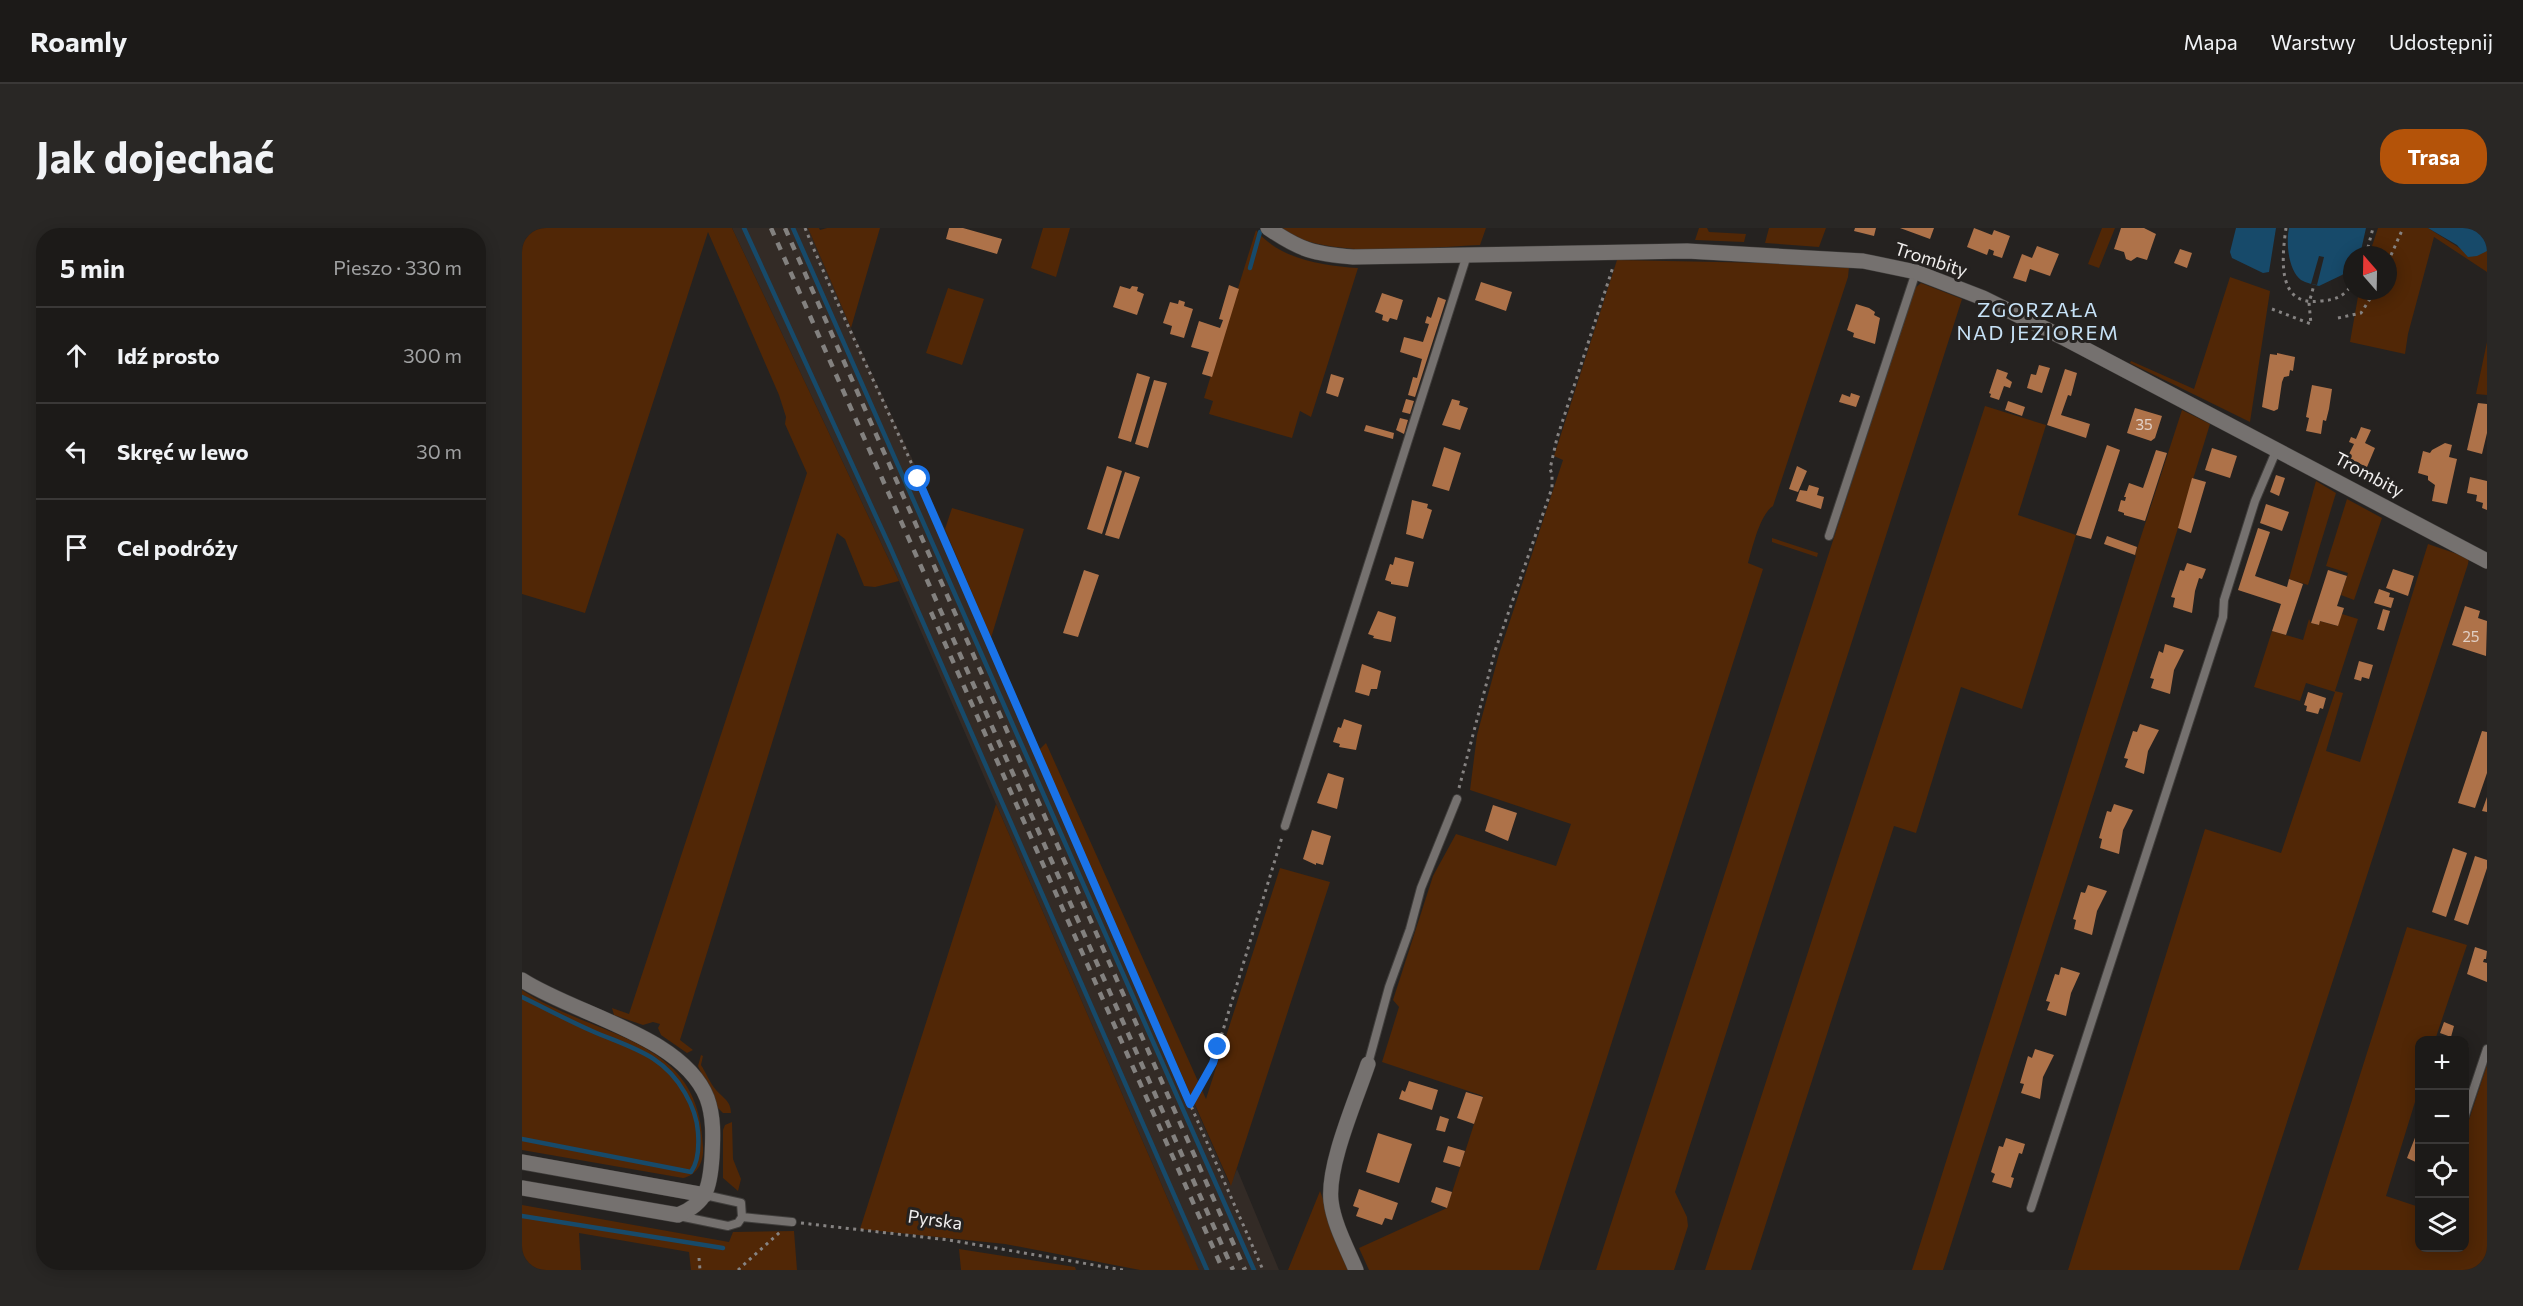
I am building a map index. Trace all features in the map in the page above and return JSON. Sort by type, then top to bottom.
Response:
[{"type":"street","name":"Trombity","points":[[1268,228],[1299,248],[1324,254],[1353,257],[1687,251],[1863,261],[1916,272],[1941,280],[2045,328],[2487,561]]},
{"type":"street","points":[[522,980],[568,1005],[641,1036],[685,1065],[707,1097],[713,1137],[711,1167],[705,1195],[699,1204],[672,1215],[522,1188]]},
{"type":"street","points":[[1356,1270],[1335,1219],[1331,1201],[1331,1185],[1334,1168],[1368,1064]]},
{"type":"street","points":[[522,1162],[705,1195]]},
{"type":"lane","points":[[1285,826],[1467,255]]},
{"type":"lane","points":[[1829,536],[1916,272]]},
{"type":"lane","points":[[2031,1208],[2223,617],[2224,600],[2255,501],[2277,449]]},
{"type":"lane","points":[[1368,1064],[1389,987],[1410,929],[1421,888],[1456,799]]},
{"type":"lane","points":[[2469,1103],[2487,1049]]},
{"type":"lane","points":[[672,1215],[728,1226],[738,1223],[742,1216],[741,1203],[705,1195]]},
{"type":"lane","points":[[742,1216],[792,1222]]},
{"type":"path","points":[[805,228],[900,436],[1263,1270]]},
{"type":"path","points":[[2286,228],[2282,268],[2291,292],[2300,300],[2309,303],[2335,300],[2343,294]]},
{"type":"path","points":[[2368,246],[2373,228]]},
{"type":"path","points":[[2395,246],[2403,228]]},
{"type":"path","points":[[1456,799],[1495,651],[1552,488],[1550,469],[1557,438],[1617,252]]},
{"type":"path","points":[[2272,309],[2311,324],[2309,303],[2314,285]]},
{"type":"path","points":[[2338,318],[2361,313],[2369,300]]},
{"type":"path","points":[[1190,1104],[1213,1063],[1285,826]]},
{"type":"path","points":[[738,1270],[792,1222]]},
{"type":"path","name":"Pyrska","points":[[792,1222],[949,1240],[1123,1270]]},
{"type":"path","points":[[699,1258],[700,1270]]},
{"type":"path","points":[[1083,1264],[1083,1270]]},
{"type":"shaded area","points":[[522,228],[732,228],[899,581],[875,587],[864,586],[845,539],[837,533],[680,1040],[693,1050],[687,1053],[661,1035],[658,1028],[660,1024],[653,1022],[643,1025],[614,1015],[612,1008],[629,1014],[807,473],[785,424],[786,417],[779,395],[708,232],[585,613],[522,594]]},
{"type":"shaded area","points":[[732,228],[808,228],[851,328],[945,529],[1074,833],[1230,1185],[1237,1169],[1279,1270],[1140,1270],[1173,1211],[899,581]]},
{"type":"shaded area","points":[[808,228],[819,228],[820,230],[880,228],[851,328]]},
{"type":"shaded area","points":[[1043,228],[1070,228],[1056,277],[1031,268]]},
{"type":"shaded area","points":[[1279,228],[1486,228],[1480,245],[1376,250],[1323,245],[1299,238]]},
{"type":"shaded area","points":[[1699,228],[1707,228],[1709,232],[1746,234],[1744,242],[1695,240]]},
{"type":"shaded area","points":[[1769,228],[1826,228],[1819,247],[1765,243]]},
{"type":"shaded area","points":[[2102,228],[2115,228],[2099,268],[2088,264]]},
{"type":"shaded area","points":[[2378,228],[2428,228],[2461,249],[2487,251],[2487,272],[2434,237],[2408,334],[2405,354],[2350,342],[2357,300],[2397,300],[2397,246],[2372,246]]},
{"type":"shaded area","points":[[1256,230],[1277,248],[1302,259],[1358,268],[1311,417],[1300,411],[1292,438],[1209,414],[1213,401],[1204,398]]},
{"type":"shaded area","points":[[1617,260],[1849,267],[1848,277],[1773,506],[1764,516],[1754,541],[1748,563],[1763,569],[1539,1270],[1369,1270],[1359,1248],[1447,1208],[1483,1096],[1382,1062],[1399,1007],[1393,1000],[1433,876],[1456,834],[1556,866],[1571,824],[1470,790],[1477,735],[1499,654],[1563,460],[1554,456]]},
{"type":"shaded area","points":[[2230,277],[2270,291],[2250,422],[2130,363],[2131,361],[2194,389]]},
{"type":"shaded area","points":[[1921,283],[1962,299],[1675,1192],[1687,1217],[1688,1226],[1674,1270],[1596,1270],[1915,288]]},
{"type":"shaded area","points":[[948,288],[984,299],[962,365],[926,353]]},
{"type":"shaded area","points":[[2487,342],[2487,395],[2476,394]]},
{"type":"shaded area","points":[[1985,406],[2046,425],[2018,515],[2076,535],[2022,709],[1961,687],[1916,833],[1894,826],[1751,1270],[1705,1270]]},
{"type":"shaded area","points":[[2182,410],[2210,424],[2178,528],[1943,1270],[1912,1270],[2135,555]]},
{"type":"shaded area","points":[[2316,481],[2336,493],[2308,585],[2289,579]]},
{"type":"shaded area","points":[[2347,499],[2382,518],[2354,600],[2341,595],[2348,573],[2326,566]]},
{"type":"shaded area","points":[[952,508],[1024,529],[991,638],[945,529]]},
{"type":"shaded area","points":[[1772,538],[1818,553],[1817,557],[1772,542]]},
{"type":"shaded area","points":[[2428,544],[2469,558],[2468,564],[2239,1270],[2068,1270],[2205,829],[2281,853],[2335,692],[2306,683],[2300,701],[2254,687],[2272,631],[2303,640],[2309,619],[2311,623],[2318,625],[2320,621],[2337,626],[2342,614],[2358,619],[2335,691],[2343,693],[2326,751],[2360,762]]},
{"type":"shaded area","points":[[1046,743],[1206,1099],[1280,868],[1330,882],[1231,1186],[1038,751]]},
{"type":"shaded area","points":[[996,804],[1199,1270],[1140,1270],[1005,1244],[860,1229]]},
{"type":"shaded area","points":[[2407,927],[2467,945],[2436,1036],[2415,1036],[2415,1102],[2386,1196],[2415,1206],[2415,1252],[2469,1252],[2469,1120],[2487,1065],[2487,1270],[2298,1270]]},
{"type":"shaded area","points":[[522,990],[551,1006],[640,1045],[664,1061],[684,1082],[697,1110],[703,1147],[701,1162],[693,1174],[683,1178],[522,1150]]},
{"type":"shaded area","points":[[701,1055],[703,1056],[701,1065],[714,1087],[728,1103],[731,1113],[723,1113],[717,1107],[698,1066]]},
{"type":"shaded area","points":[[732,1122],[733,1159],[741,1179],[738,1191],[723,1178],[723,1130],[725,1125]]},
{"type":"shaded area","points":[[1320,1191],[1349,1270],[1288,1270]]},
{"type":"shaded area","points":[[522,1205],[729,1242],[733,1232],[794,1231],[797,1270],[691,1270],[689,1252],[579,1233],[581,1270],[522,1270]]},
{"type":"shaded area","points":[[959,1249],[1075,1267],[1076,1270],[961,1270]]},
{"type":"water","points":[[2236,228],[2276,228],[2269,272],[2263,273],[2232,258],[2230,252]]},
{"type":"water","points":[[2289,228],[2366,228],[2362,246],[2343,246],[2343,274],[2319,286],[2301,280],[2293,270],[2288,241]]},
{"type":"water","points":[[2428,228],[2487,228],[2487,251],[2468,257],[2457,245]]},
{"type":"pier","points":[[2319,256],[2324,257],[2317,285],[2311,284]]},
{"type":"building","points":[[949,228],[963,228],[1002,239],[997,254],[946,239]]},
{"type":"building","points":[[1855,228],[1876,228],[1874,236],[1854,231]]},
{"type":"building","points":[[1900,228],[1934,228],[1930,239]]},
{"type":"building","points":[[1974,228],[1992,235],[1994,230],[2010,236],[2002,258],[1993,255],[1994,251],[1989,249],[1987,255],[1967,247]]},
{"type":"building","points":[[2121,228],[2144,228],[2156,234],[2147,260],[2137,257],[2131,261],[2126,259],[2124,252],[2114,249]]},
{"type":"building","points":[[2037,246],[2059,254],[2050,276],[2030,269],[2026,282],[2013,278],[2022,254],[2032,258]]},
{"type":"building","points":[[2180,249],[2192,253],[2187,268],[2174,263]]},
{"type":"building","points":[[1481,282],[1512,292],[1506,311],[1475,300]]},
{"type":"building","points":[[1229,285],[1239,289],[1212,377],[1202,374],[1209,352],[1191,347],[1199,321],[1220,328],[1223,320],[1219,319]]},
{"type":"building","points":[[1120,286],[1130,289],[1132,286],[1138,287],[1137,291],[1144,294],[1137,315],[1113,307]]},
{"type":"building","points":[[1382,293],[1403,300],[1397,320],[1390,318],[1388,322],[1382,320],[1383,315],[1375,312]]},
{"type":"building","points":[[1438,297],[1446,300],[1415,397],[1408,395],[1413,377],[1417,378],[1422,359],[1400,352],[1404,337],[1423,342],[1429,324],[1425,323],[1427,316],[1431,318]]},
{"type":"building","points":[[1179,300],[1185,302],[1184,306],[1193,309],[1184,338],[1170,334],[1172,326],[1163,323],[1170,302],[1178,304]]},
{"type":"building","points":[[1856,304],[1869,308],[1875,312],[1874,315],[1880,318],[1875,344],[1853,337],[1854,333],[1847,330]]},
{"type":"building","points":[[2277,353],[2295,357],[2293,371],[2290,370],[2289,376],[2284,377],[2278,409],[2274,411],[2262,407],[2270,354],[2277,355]]},
{"type":"building","points":[[2039,365],[2050,368],[2042,393],[2027,388],[2031,374],[2036,375]]},
{"type":"building","points":[[1997,369],[2008,373],[2006,378],[2012,382],[2010,388],[2004,386],[1999,400],[1990,397],[1989,393]]},
{"type":"building","points":[[2065,369],[2077,373],[2071,396],[2068,395],[2061,415],[2090,424],[2086,438],[2047,425]]},
{"type":"building","points":[[1137,373],[1150,377],[1131,442],[1118,438]]},
{"type":"building","points":[[1331,374],[1344,378],[1338,397],[1326,393]]},
{"type":"building","points":[[1154,380],[1167,383],[1148,448],[1135,444]]},
{"type":"building","points":[[2312,385],[2332,389],[2329,409],[2326,421],[2323,420],[2321,434],[2306,431],[2309,418],[2306,417]]},
{"type":"building","points":[[1851,393],[1860,396],[1856,407],[1839,402],[1842,394],[1850,397]]},
{"type":"building","points":[[1406,399],[1414,401],[1410,414],[1402,412]]},
{"type":"building","points":[[1452,399],[1460,401],[1459,405],[1468,408],[1460,430],[1442,425]]},
{"type":"building","points":[[2008,401],[2025,407],[2022,416],[2005,410]]},
{"type":"building","points":[[2478,403],[2487,404],[2487,433],[2482,454],[2467,450]]},
{"type":"building","points":[[2135,408],[2162,416],[2155,438],[2151,441],[2127,433]]},
{"type":"building","points":[[1400,418],[1408,420],[1404,434],[1396,430]]},
{"type":"building","points":[[1366,425],[1394,433],[1393,439],[1364,431]]},
{"type":"building","points":[[2361,427],[2371,430],[2365,443],[2375,448],[2367,467],[2347,458],[2354,444],[2349,442],[2351,437],[2356,439]]},
{"type":"building","points":[[2445,443],[2452,445],[2449,457],[2457,459],[2447,504],[2432,501],[2435,485],[2428,480],[2428,476],[2418,473],[2423,451],[2430,453]]},
{"type":"building","points":[[2107,445],[2120,450],[2091,539],[2076,535]]},
{"type":"building","points":[[1444,447],[1461,453],[1449,491],[1432,486]]},
{"type":"building","points":[[2212,448],[2237,456],[2230,478],[2205,470]]},
{"type":"building","points":[[2156,450],[2167,453],[2145,521],[2124,515],[2118,511],[2121,500],[2125,501],[2126,497],[2124,497],[2129,483],[2143,488]]},
{"type":"building","points":[[1107,466],[1122,471],[1102,534],[1087,529]]},
{"type":"building","points":[[1797,466],[1807,471],[1798,492],[1789,489]]},
{"type":"building","points":[[1125,472],[1140,477],[1119,539],[1105,535]]},
{"type":"building","points":[[2276,475],[2285,478],[2279,496],[2270,492]]},
{"type":"building","points":[[2470,477],[2487,481],[2487,510],[2482,508],[2483,503],[2476,501],[2477,495],[2467,493]]},
{"type":"building","points":[[2192,478],[2206,482],[2191,533],[2178,528]]},
{"type":"building","points":[[1809,485],[1819,488],[1817,495],[1824,497],[1821,509],[1796,501],[1800,490],[1807,491]]},
{"type":"building","points":[[1412,500],[1428,504],[1427,508],[1432,510],[1423,539],[1406,534]]},
{"type":"building","points":[[2266,504],[2289,512],[2282,531],[2260,523]]},
{"type":"building","points":[[2258,528],[2270,532],[2255,576],[2287,587],[2289,579],[2303,584],[2286,635],[2272,631],[2281,604],[2238,590]]},
{"type":"building","points":[[2107,536],[2137,547],[2135,555],[2104,544]]},
{"type":"building","points":[[1395,557],[1414,562],[1408,587],[1391,584],[1385,580]]},
{"type":"building","points":[[2187,563],[2206,569],[2202,579],[2199,578],[2192,613],[2173,607],[2175,598],[2171,597],[2180,570],[2184,571]]},
{"type":"building","points":[[2393,569],[2414,576],[2408,596],[2386,588]]},
{"type":"building","points":[[1084,570],[1099,575],[1078,637],[1063,633]]},
{"type":"building","points":[[2328,570],[2347,576],[2337,606],[2344,608],[2338,626],[2320,621],[2319,625],[2311,623]]},
{"type":"building","points":[[2379,589],[2390,593],[2389,597],[2394,598],[2391,608],[2374,603]]},
{"type":"building","points":[[2465,606],[2480,611],[2478,618],[2487,621],[2486,656],[2452,645]]},
{"type":"building","points":[[2383,609],[2390,611],[2384,631],[2377,629]]},
{"type":"building","points":[[1378,611],[1396,617],[1391,642],[1373,638],[1374,636],[1368,634]]},
{"type":"building","points":[[2165,644],[2184,650],[2174,670],[2170,694],[2151,688],[2154,679],[2150,678],[2159,651],[2163,653]]},
{"type":"building","points":[[2359,661],[2373,665],[2369,679],[2362,677],[2361,681],[2354,679]]},
{"type":"building","points":[[1362,664],[1381,671],[1377,689],[1371,689],[1369,696],[1355,692]]},
{"type":"building","points":[[2308,692],[2326,698],[2323,709],[2320,708],[2318,714],[2306,711],[2307,706],[2304,705]]},
{"type":"building","points":[[1344,719],[1362,725],[1356,750],[1339,747],[1340,744],[1333,742],[1338,727],[1341,728]]},
{"type":"building","points":[[2140,724],[2159,730],[2148,751],[2144,774],[2125,767],[2128,759],[2124,758],[2133,731],[2137,732]]},
{"type":"building","points":[[2482,731],[2487,732],[2487,773],[2475,808],[2458,803]]},
{"type":"building","points":[[1328,773],[1344,778],[1337,809],[1317,803]]},
{"type":"building","points":[[2487,797],[2487,812],[2482,811]]},
{"type":"building","points":[[2114,804],[2133,810],[2123,830],[2119,854],[2100,848],[2102,839],[2099,838],[2107,811],[2111,812]]},
{"type":"building","points":[[1493,805],[1517,813],[1508,841],[1485,831]]},
{"type":"building","points":[[1312,830],[1331,836],[1323,865],[1316,863],[1316,865],[1303,859]]},
{"type":"building","points":[[2453,848],[2467,853],[2446,917],[2432,912]]},
{"type":"building","points":[[2475,856],[2487,860],[2487,868],[2468,925],[2454,920]]},
{"type":"building","points":[[2088,885],[2107,891],[2097,911],[2092,935],[2074,929],[2076,920],[2073,919],[2081,892],[2085,893]]},
{"type":"building","points":[[2475,947],[2487,951],[2483,962],[2487,963],[2487,982],[2467,974]]},
{"type":"building","points":[[2061,967],[2080,973],[2071,993],[2066,1016],[2047,1010],[2050,1002],[2046,1001],[2055,974],[2059,975]]},
{"type":"building","points":[[2444,1022],[2454,1026],[2451,1036],[2440,1033]]},
{"type":"building","points":[[2035,1049],[2054,1055],[2043,1077],[2040,1099],[2021,1093],[2024,1084],[2020,1083],[2028,1056],[2032,1058]]},
{"type":"building","points":[[1409,1081],[1438,1090],[1432,1110],[1399,1099],[1402,1090],[1405,1092]]},
{"type":"building","points":[[1466,1092],[1483,1097],[1474,1124],[1457,1118]]},
{"type":"building","points":[[1440,1116],[1449,1119],[1445,1132],[1436,1130]]},
{"type":"building","points":[[1378,1133],[1412,1144],[1399,1183],[1366,1172]]},
{"type":"building","points":[[2006,1138],[2025,1144],[2022,1154],[2019,1153],[2011,1177],[2014,1178],[2011,1188],[1992,1182],[1995,1174],[1991,1172],[1999,1146],[2003,1147]]},
{"type":"building","points":[[2415,1138],[2415,1162],[2407,1158]]},
{"type":"building","points":[[1448,1146],[1465,1151],[1460,1167],[1443,1162]]},
{"type":"building","points":[[1436,1187],[1452,1192],[1447,1208],[1431,1202]]},
{"type":"building","points":[[1359,1189],[1398,1203],[1392,1220],[1385,1218],[1382,1225],[1356,1216],[1359,1208],[1353,1206]]},
{"type":"waterway","points":[[744,228],[890,547],[1207,1270]]},
{"type":"waterway","points":[[793,228],[1254,1270]]},
{"type":"waterway","points":[[1250,268],[1260,232]]},
{"type":"waterway","points":[[522,997],[633,1048],[667,1069],[685,1093],[692,1107],[697,1127],[698,1147],[696,1163],[691,1172],[522,1139]]},
{"type":"waterway","points":[[522,1216],[723,1248]]},
{"type":"railway","points":[[771,228],[1233,1270]]},
{"type":"railway","points":[[785,228],[1245,1270]]},
{"type":"railway","points":[[931,612],[1223,1270]]},
{"type":"district","name":"ZGORZAŁA NAD JEZIOREM","points":[[2038,322]]},
{"type":"route","points":[[918,479],[1190,1104],[1213,1063],[1218,1047]]}]
